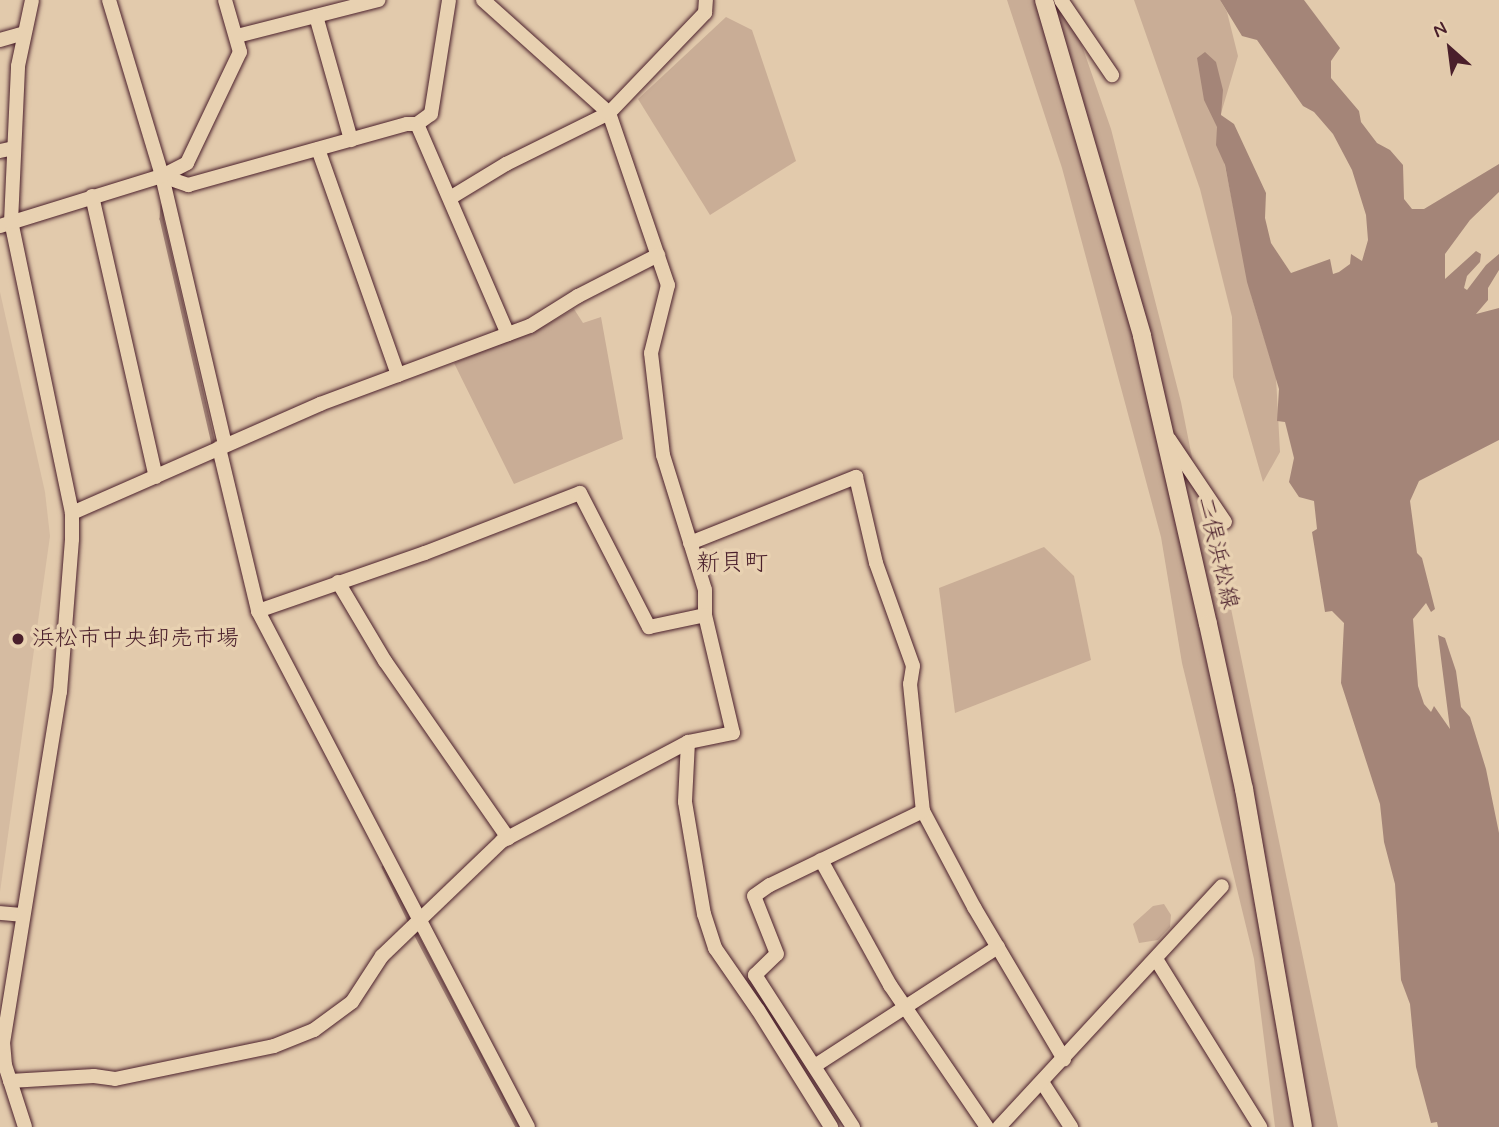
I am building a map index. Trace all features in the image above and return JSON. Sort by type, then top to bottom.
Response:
[{"type":"main road","name":"二俣浜松線","points":[[1044,0],[1075,98],[1142,336],[1244,789],[1303,1127]]},
{"type":"street","points":[[25,1127],[10,1081],[3,1043],[60,692],[72,566],[72,513],[5,224],[7,149],[18,66],[32,0]]},
{"type":"street","points":[[109,0],[162,176],[258,611],[528,1127]]},
{"type":"street","points":[[5,224],[162,176],[187,163],[240,52],[225,0]]},
{"type":"street","points":[[237,36],[378,0]]},
{"type":"street","points":[[162,176],[188,185],[417,124],[431,114],[449,0]]},
{"type":"street","points":[[10,1081],[94,1076],[116,1079],[274,1046],[314,1030],[341,1013],[352,1002],[382,956],[508,838],[688,742],[733,733],[705,615],[705,590],[663,455],[651,353],[668,285],[658,255],[609,113],[483,0]]},
{"type":"street","points":[[450,198],[506,164],[609,113],[705,13],[706,0]]},
{"type":"street","points":[[1061,0],[1112,75]]},
{"type":"street","points":[[316,16],[351,140]]},
{"type":"street","points":[[0,40],[24,33]]},
{"type":"street","points":[[417,124],[508,334]]},
{"type":"street","points":[[318,149],[398,375]]},
{"type":"street","points":[[92,197],[156,477]]},
{"type":"street","points":[[72,513],[320,404],[530,326],[578,296],[658,255]]},
{"type":"street","points":[[1163,431],[1225,522]]},
{"type":"street","points":[[690,543],[856,477],[876,563],[913,666],[910,684],[923,811],[1063,1059]]},
{"type":"street","points":[[258,611],[580,493],[649,627],[705,615]]},
{"type":"street","points":[[338,582],[385,661],[508,838]]},
{"type":"street","points":[[688,742],[685,802],[704,914],[715,948],[758,1010],[831,1127]]},
{"type":"street","points":[[853,1127],[816,1065],[755,975],[777,954],[754,896],[923,811]]},
{"type":"street","points":[[821,860],[905,1009],[987,1127]]},
{"type":"street","points":[[999,1127],[1222,886]]},
{"type":"street","points":[[0,913],[23,915]]},
{"type":"street","points":[[816,1065],[998,947]]},
{"type":"street","points":[[1156,959],[1260,1127]]},
{"type":"street","points":[[1042,1082],[1071,1127]]},
{"type":"shaded area","points":[[1007,0],[1066,0],[1111,129],[1181,402],[1202,508],[1215,531],[1338,1127],[1275,1127],[1254,959],[1182,663],[1161,537],[1062,168]]},
{"type":"shaded area","points":[[1134,0],[1220,0],[1227,12],[1238,56],[1217,127],[1252,298],[1276,377],[1280,452],[1263,482],[1233,377],[1232,317],[1200,189]]},
{"type":"shaded area","points":[[1220,0],[1304,0],[1340,48],[1331,61],[1331,78],[1359,111],[1361,122],[1377,143],[1390,150],[1403,165],[1404,199],[1412,209],[1424,209],[1499,164],[1499,192],[1470,220],[1445,254],[1445,279],[1476,251],[1481,254],[1480,262],[1467,276],[1464,288],[1467,290],[1486,265],[1499,254],[1499,270],[1488,288],[1488,300],[1476,314],[1499,308],[1499,440],[1419,481],[1410,501],[1417,553],[1422,558],[1435,609],[1431,612],[1426,603],[1413,619],[1418,686],[1424,704],[1431,712],[1434,706],[1450,729],[1438,635],[1445,638],[1456,671],[1461,707],[1470,717],[1486,769],[1499,833],[1499,1127],[1438,1127],[1437,1122],[1431,1123],[1416,1067],[1410,1004],[1401,980],[1395,884],[1384,842],[1380,804],[1341,683],[1344,623],[1332,611],[1325,612],[1312,532],[1317,529],[1314,501],[1299,497],[1289,482],[1294,458],[1285,422],[1277,421],[1279,389],[1247,282],[1225,165],[1216,145],[1217,127],[1204,100],[1197,58],[1205,52],[1216,62],[1223,90],[1221,115],[1234,124],[1266,193],[1265,218],[1271,243],[1291,273],[1330,259],[1333,274],[1350,264],[1351,254],[1362,261],[1368,240],[1366,215],[1352,170],[1333,134],[1314,112],[1303,106],[1257,40],[1242,36]]},
{"type":"shaded area","points":[[726,17],[752,30],[796,161],[710,215],[638,99]]},
{"type":"shaded area","name":"浜松市中央卸売市場","points":[[0,292],[45,492],[50,536],[0,892]]},
{"type":"shaded area","points":[[574,309],[583,323],[601,317],[623,439],[514,484],[454,363],[548,324]]},
{"type":"shaded area","points":[[1044,547],[1074,576],[1091,660],[955,713],[939,588]]},
{"type":"shaded area","points":[[1164,904],[1171,915],[1170,927],[1158,940],[1139,943],[1133,924],[1153,906]]},
{"type":"waterway","points":[[163,205],[162,219],[214,444]]},
{"type":"waterway","points":[[384,867],[411,923]]},
{"type":"waterway","points":[[414,930],[518,1127]]},
{"type":"place","name":"浜松市中央卸売市場","points":[[18,639]]},
{"type":"district","name":"新貝町","points":[[732,564]]}]
